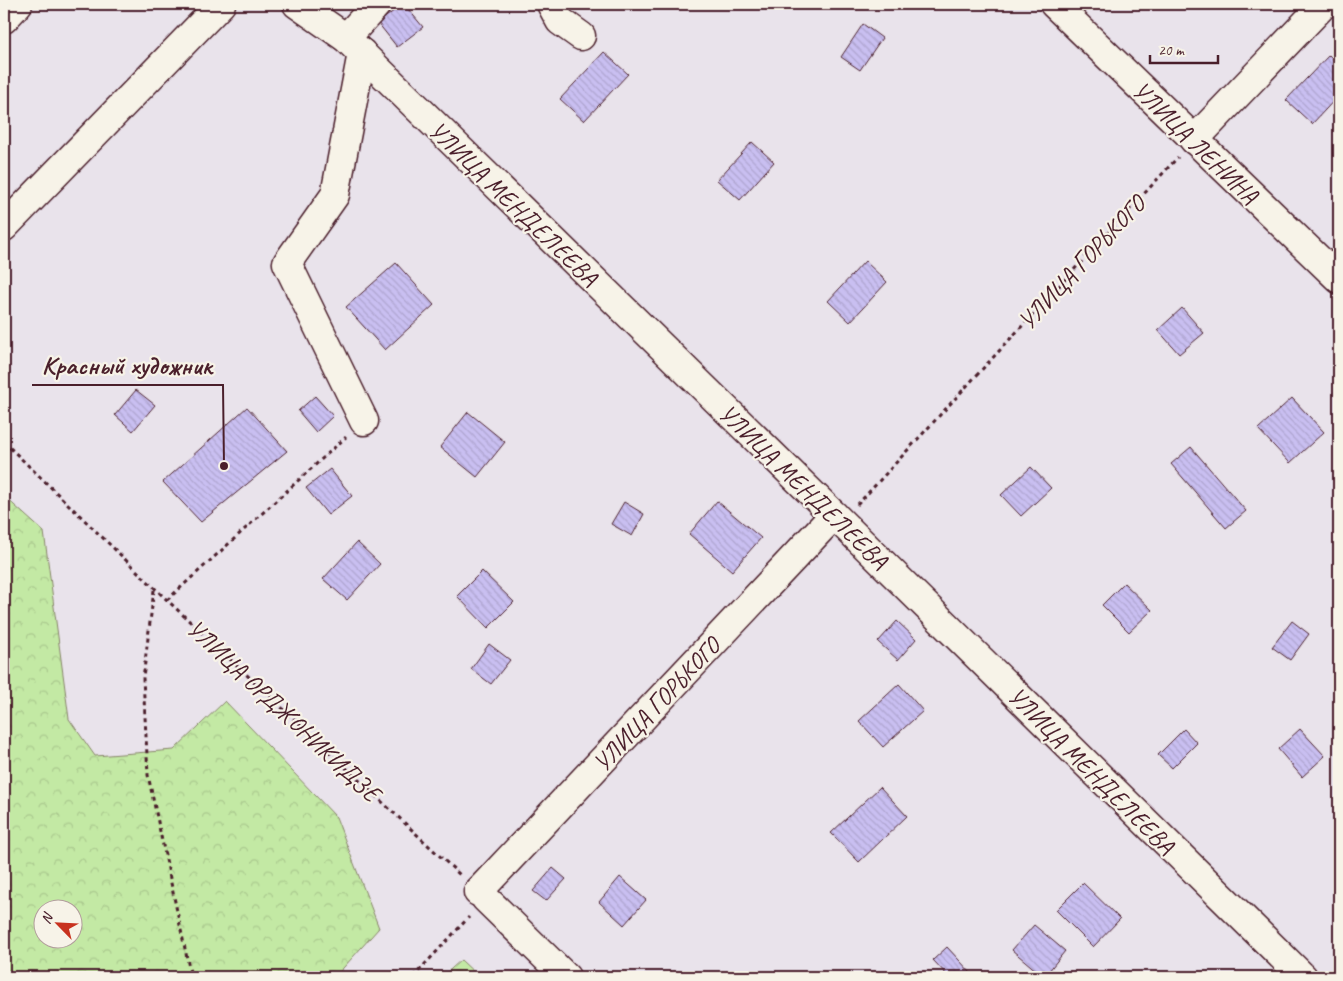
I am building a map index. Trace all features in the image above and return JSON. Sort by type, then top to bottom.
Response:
[{"type":"main road","points":[[4,19],[18,4]]},
{"type":"main road","points":[[4,227],[221,4]]},
{"type":"main road","name":"УЛИЦА МЕНДЕЛЕЕВА","points":[[297,4],[354,46],[1303,977]]},
{"type":"main road","points":[[364,421],[287,263],[335,196],[354,46],[377,4]]},
{"type":"main road","points":[[551,4],[560,20],[581,36]]},
{"type":"main road","name":"УЛИЦА ЛЕНИНА","points":[[1054,4],[1339,279]]},
{"type":"main road","points":[[1194,140],[1324,4]]},
{"type":"main road","name":"УЛИЦА ГОРЬКОГО","points":[[482,896],[837,519]]},
{"type":"main road","points":[[482,896],[566,977]]},
{"type":"path","name":"УЛИЦА ГОРЬКОГО","points":[[837,519],[1194,140]]},
{"type":"path","points":[[167,600],[364,421]]},
{"type":"path","name":"УЛИЦА ОРДЖОНИКИДЗЕ","points":[[4,442],[167,600],[482,896]]},
{"type":"path","points":[[154,590],[143,678],[148,775],[191,977]]},
{"type":"path","points":[[413,977],[482,896]]},
{"type":"green space","points":[[4,496],[44,532],[69,719],[95,756],[174,750],[225,701],[336,817],[379,928],[335,977],[4,977]]},
{"type":"green space","points":[[461,960],[479,977],[442,977]]},
{"type":"building","points":[[403,4],[423,27],[397,47],[378,23]]},
{"type":"building","points":[[863,24],[882,38],[860,70],[841,57]]},
{"type":"building","points":[[604,52],[628,74],[584,121],[560,99]]},
{"type":"building","points":[[1329,55],[1339,65],[1339,95],[1312,124],[1286,100]]},
{"type":"building","points":[[752,142],[774,162],[740,200],[717,180]]},
{"type":"building","points":[[865,261],[887,282],[850,322],[828,301]]},
{"type":"building","points":[[396,263],[434,305],[385,350],[346,307]]},
{"type":"building","points":[[1182,308],[1204,333],[1179,354],[1158,330]]},
{"type":"building","points":[[136,390],[155,405],[133,431],[115,415]]},
{"type":"building","points":[[315,396],[333,416],[316,432],[298,411]]},
{"type":"building","points":[[1292,398],[1324,432],[1290,463],[1258,429]]},
{"type":"building","points":[[247,407],[287,451],[201,522],[163,482]]},
{"type":"building","points":[[468,412],[505,442],[477,477],[440,447]]},
{"type":"building","points":[[1191,447],[1246,511],[1226,528],[1171,464]]},
{"type":"building","points":[[1031,467],[1051,488],[1021,516],[1001,495]]},
{"type":"building","points":[[330,469],[352,496],[328,515],[306,488]]},
{"type":"building","points":[[717,501],[761,538],[732,571],[689,534]]},
{"type":"building","points":[[624,502],[644,514],[632,536],[611,524]]},
{"type":"building","points":[[357,542],[380,564],[347,600],[323,579]]},
{"type":"building","points":[[482,571],[514,602],[488,628],[457,596]]},
{"type":"building","points":[[1124,583],[1152,610],[1129,632],[1102,605]]},
{"type":"building","points":[[897,621],[916,639],[898,660],[878,642]]},
{"type":"building","points":[[1292,621],[1309,634],[1290,660],[1272,647]]},
{"type":"building","points":[[489,644],[510,660],[491,684],[471,669]]},
{"type":"building","points":[[899,684],[923,711],[883,747],[859,721]]},
{"type":"building","points":[[1184,729],[1197,743],[1172,768],[1158,755]]},
{"type":"building","points":[[1300,729],[1325,756],[1302,777],[1278,749]]},
{"type":"building","points":[[880,787],[907,816],[859,862],[831,833]]},
{"type":"building","points":[[553,868],[566,879],[546,901],[533,891]]},
{"type":"building","points":[[620,877],[646,900],[624,925],[599,902]]},
{"type":"building","points":[[1083,883],[1120,919],[1093,947],[1056,910]]},
{"type":"building","points":[[1034,925],[1065,951],[1044,977],[1012,950]]},
{"type":"building","points":[[947,947],[971,973],[966,977],[949,977],[933,960]]},
{"type":"place","name":"Красный художник","points":[[224,466]]}]
